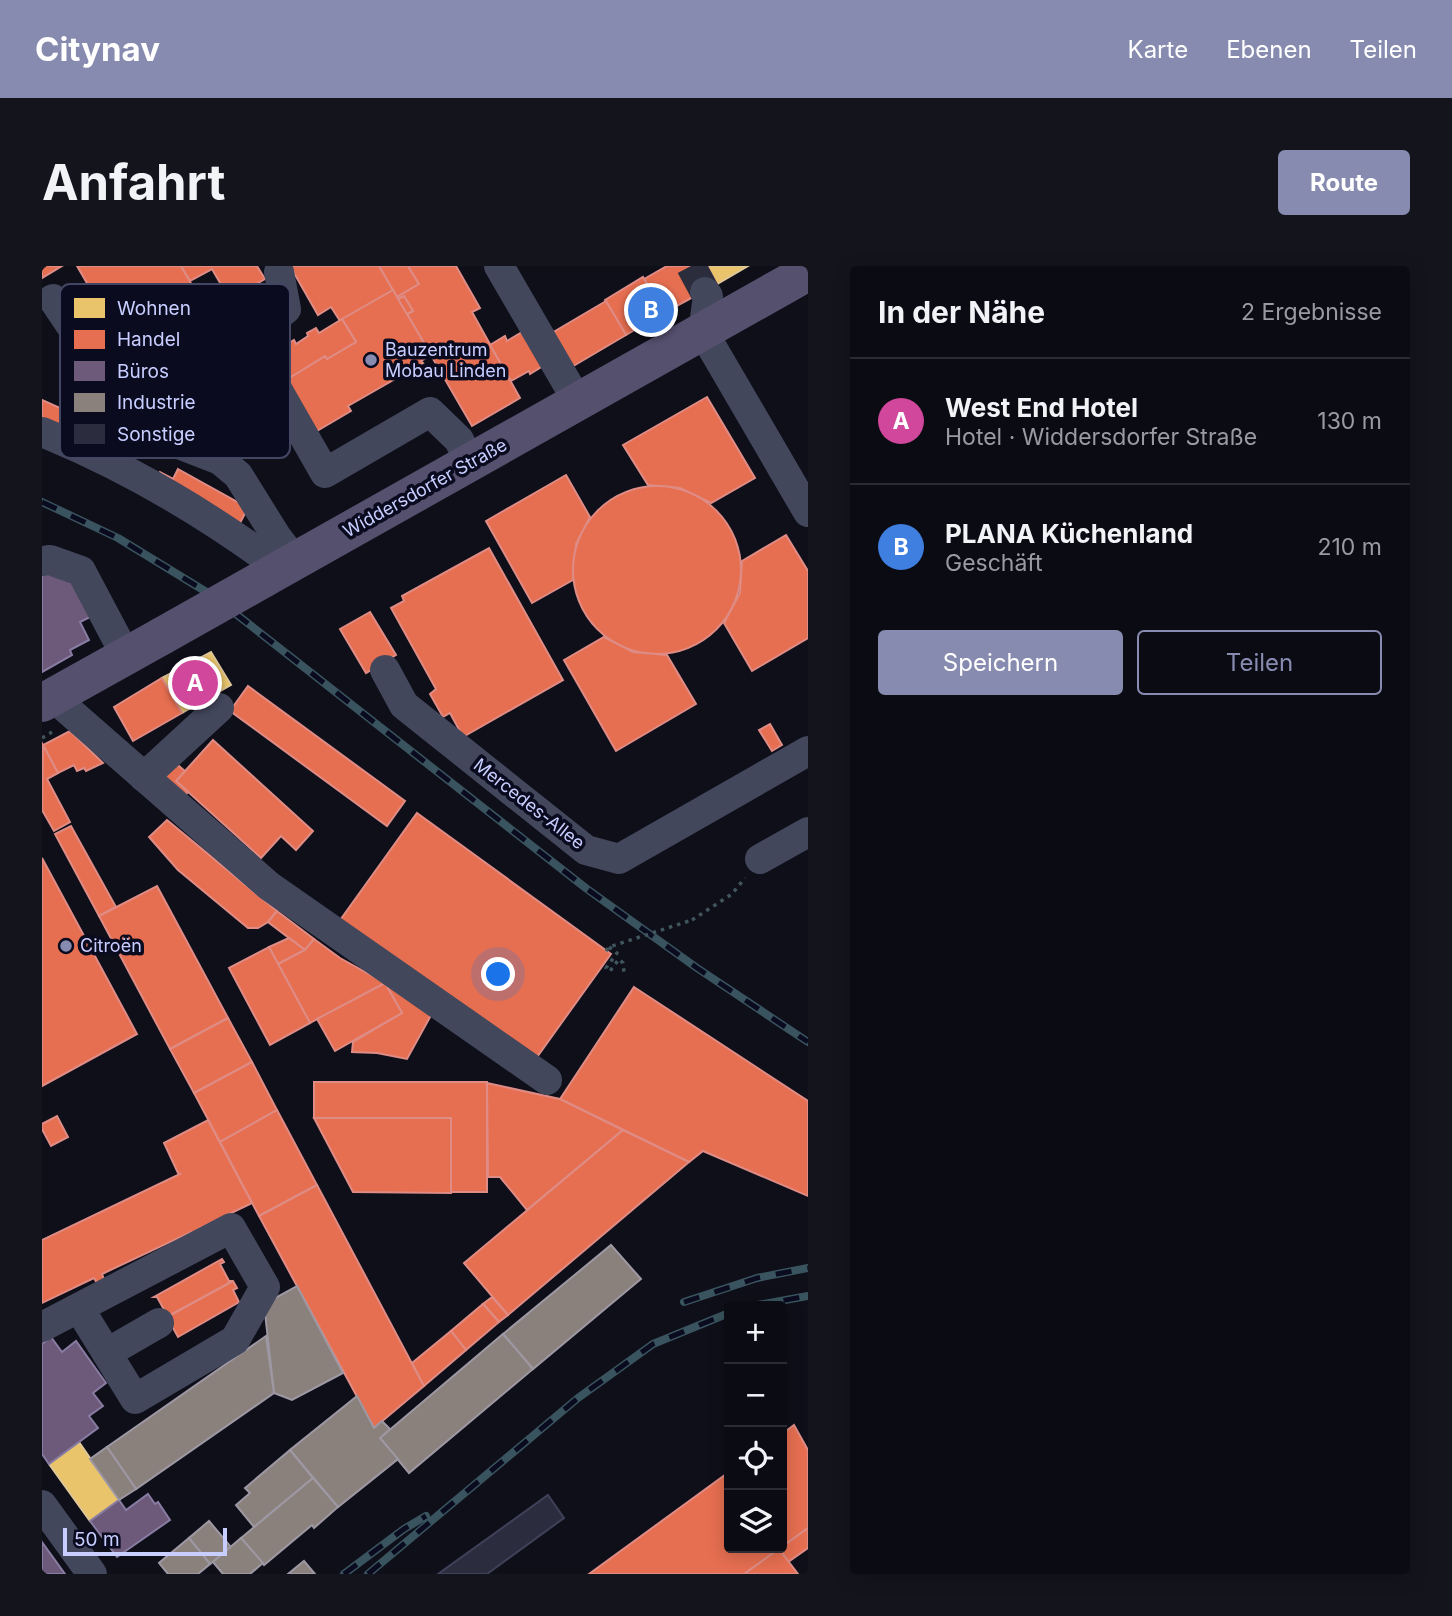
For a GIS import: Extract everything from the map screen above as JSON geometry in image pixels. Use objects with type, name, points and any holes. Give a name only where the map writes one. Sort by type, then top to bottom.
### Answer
[{"type":"main road","name":"Widdersdorfer Straße","points":[[47,700],[808,272]]},
{"type":"street","points":[[499,266],[578,402]]},
{"type":"street","points":[[279,272],[281,284]]},
{"type":"street","points":[[705,292],[708,296],[703,332],[808,512]]},
{"type":"street","points":[[53,299],[60,309]]},
{"type":"street","points":[[290,412],[325,473],[430,412],[459,440],[470,463]]},
{"type":"street","points":[[42,432],[60,441]]},
{"type":"street","points":[[96,458],[157,487],[239,537],[280,570]]},
{"type":"street","points":[[215,458],[238,475],[275,537],[280,570]]},
{"type":"street","points":[[42,561],[50,560],[81,571],[125,656]]},
{"type":"street","name":"Mercedes-Allee","points":[[385,670],[404,705],[586,850],[619,859],[808,751]]},
{"type":"street","points":[[47,700],[144,778],[269,886],[547,1080]]},
{"type":"street","points":[[144,778],[219,708]]},
{"type":"street","points":[[760,859],[808,832]]},
{"type":"street","points":[[42,1327],[231,1228],[265,1287],[234,1340],[135,1399],[79,1308]]},
{"type":"street","points":[[107,1353],[159,1323]]},
{"type":"street","points":[[42,1505],[90,1573]]},
{"type":"path","points":[[624,973],[624,963],[619,959],[610,971],[606,968],[617,953],[608,949],[692,920],[732,894],[760,859]]},
{"type":"building: Wohnen","points":[[707,266],[748,266],[717,284]]},
{"type":"building: Wohnen","points":[[211,652],[231,685],[182,713],[162,678]]},
{"type":"building: Wohnen","points":[[79,1442],[119,1500],[90,1521],[49,1464]]},
{"type":"building: Handel","points":[[42,266],[62,266],[42,278]]},
{"type":"building: Handel","points":[[77,266],[181,266],[191,284],[87,284]]},
{"type":"building: Handel","points":[[181,266],[257,266],[265,279],[257,284],[221,284],[212,269],[190,281]]},
{"type":"building: Handel","points":[[290,266],[379,266],[393,290],[340,321],[331,307],[318,315]]},
{"type":"building: Handel","points":[[379,266],[408,266],[419,284],[397,297]]},
{"type":"building: Handel","points":[[408,266],[456,266],[480,308],[472,312],[520,398],[472,426],[407,314],[413,311],[404,296],[398,299],[397,297],[419,284]]},
{"type":"building: Handel","points":[[667,266],[707,266],[717,284],[664,313],[644,279]]},
{"type":"building: Handel","points":[[643,277],[664,313],[626,335],[605,300]]},
{"type":"building: Handel","name":"Bauzentrum Mobau Linden","points":[[393,290],[431,355],[421,361],[423,363],[348,406],[351,411],[317,431],[290,387],[290,378],[325,356],[327,359],[356,342],[342,319]]},
{"type":"building: Handel","points":[[404,296],[413,311],[407,314],[398,299]]},
{"type":"building: Handel","points":[[606,301],[626,335],[570,368],[550,334]]},
{"type":"building: Handel","points":[[342,319],[356,342],[327,359],[325,356],[290,378],[290,342],[294,340],[296,344],[316,328],[319,333]]},
{"type":"building: Handel","points":[[522,332],[543,366],[511,381],[490,345],[505,336],[507,341]]},
{"type":"building: Handel","points":[[707,397],[755,478],[711,503],[680,488],[648,485],[623,445]]},
{"type":"building: Handel","points":[[42,400],[60,408],[60,434],[42,426]]},
{"type":"building: Handel","points":[[178,469],[248,508],[240,523],[157,477],[160,472],[173,479]]},
{"type":"building: Handel","points":[[566,475],[590,517],[576,544],[573,580],[532,603],[486,521]]},
{"type":"building: Handel","points":[[657,486],[689,492],[717,510],[735,538],[741,570],[735,602],[717,630],[689,648],[657,654],[625,648],[597,630],[579,602],[573,570],[579,538],[597,510],[625,492]]},
{"type":"building: Handel","points":[[786,535],[808,571],[808,638],[752,671],[724,623],[740,593],[742,561]]},
{"type":"building: Handel","points":[[489,548],[563,680],[463,737],[450,713],[443,717],[430,694],[436,689],[391,608],[404,601],[402,596]]},
{"type":"building: Handel","points":[[370,612],[396,655],[366,673],[340,629]]},
{"type":"building: Handel","points":[[604,637],[633,652],[667,655],[696,704],[616,751],[564,660]]},
{"type":"building: Handel","points":[[162,678],[182,713],[133,741],[114,707]]},
{"type":"building: Handel","points":[[248,686],[405,801],[387,826],[230,711]]},
{"type":"building: Handel","points":[[770,724],[782,745],[772,751],[759,730]]},
{"type":"building: Handel","points":[[70,731],[103,763],[86,771],[84,768],[77,771],[74,765],[58,773],[43,745]]},
{"type":"building: Handel","points":[[213,740],[313,831],[296,850],[281,836],[261,858],[176,781]]},
{"type":"building: Handel","points":[[43,745],[58,773],[47,779],[70,822],[54,831],[42,810]]},
{"type":"building: Handel","points":[[173,761],[185,771],[176,781],[188,792],[185,795],[162,774]]},
{"type":"building: Handel","points":[[417,813],[611,954],[532,1064],[338,923]]},
{"type":"building: Handel","points":[[167,820],[277,911],[268,922],[258,928],[248,928],[178,870],[149,837]]},
{"type":"building: Handel","points":[[71,826],[116,907],[99,916],[55,834]]},
{"type":"building: Handel","name":"Citroën","points":[[42,858],[137,1034],[42,1086]]},
{"type":"building: Handel","points":[[157,886],[228,1018],[170,1049],[99,916]]},
{"type":"building: Handel","points":[[277,911],[314,939],[305,950],[268,922]]},
{"type":"building: Handel","points":[[289,938],[305,950],[278,964],[269,947]]},
{"type":"building: Handel","points":[[314,939],[340,958],[385,983],[310,1023],[278,964],[305,950]]},
{"type":"building: Handel","points":[[269,947],[310,1023],[270,1045],[229,968]]},
{"type":"building: Handel","points":[[385,983],[435,1008],[407,1059],[377,1053],[352,1052],[353,1042],[402,1013]]},
{"type":"building: Handel","points":[[385,983],[402,1013],[335,1051],[317,1019]]},
{"type":"building: Handel","points":[[634,987],[808,1101],[808,1196],[703,1151],[689,1162],[560,1099]]},
{"type":"building: Handel","points":[[228,1018],[252,1062],[194,1093],[170,1049]]},
{"type":"building: Handel","points":[[252,1062],[277,1110],[220,1142],[194,1093]]},
{"type":"building: Handel","points":[[314,1082],[487,1082],[487,1192],[451,1192],[451,1118],[314,1118]]},
{"type":"building: Handel","points":[[487,1083],[560,1099],[623,1130],[527,1210],[500,1177],[488,1177]]},
{"type":"building: Handel","points":[[277,1110],[317,1185],[259,1216],[220,1142]]},
{"type":"building: Handel","points":[[57,1116],[68,1137],[51,1146],[42,1124]]},
{"type":"building: Handel","points":[[314,1118],[451,1118],[451,1193],[353,1192]]},
{"type":"building: Handel","points":[[208,1120],[252,1203],[198,1229],[194,1240],[191,1232],[102,1274],[105,1282],[98,1285],[94,1278],[42,1303],[42,1240],[180,1174],[164,1143]]},
{"type":"building: Handel","points":[[623,1130],[689,1162],[508,1315],[464,1263]]},
{"type":"building: Handel","points":[[317,1185],[424,1386],[374,1428],[259,1216]]},
{"type":"building: Handel","points":[[222,1259],[224,1262],[220,1264],[229,1281],[233,1281],[165,1318],[167,1315],[157,1297],[154,1297]]},
{"type":"building: Handel","points":[[233,1281],[237,1288],[233,1290],[239,1302],[178,1337],[167,1317]]},
{"type":"building: Handel","points":[[492,1297],[508,1315],[499,1322],[483,1304]]},
{"type":"building: Handel","points":[[483,1304],[499,1322],[466,1350],[451,1331]]},
{"type":"building: Handel","points":[[451,1331],[466,1350],[424,1386],[412,1363]]},
{"type":"building: Handel","points":[[794,1425],[808,1450],[808,1528],[787,1543],[787,1490],[787,1430]]},
{"type":"building: Handel","points":[[724,1476],[724,1553],[774,1553],[744,1574],[589,1574]]},
{"type":"building: Handel","points":[[808,1528],[808,1548],[788,1562],[782,1553],[787,1553],[787,1543]]},
{"type":"building: Handel","points":[[773,1553],[782,1553],[798,1574],[744,1574]]},
{"type":"building: Büros","points":[[42,574],[68,576],[90,617],[80,622],[89,640],[70,650],[72,655],[42,672]]},
{"type":"building: Büros","points":[[51,1337],[62,1352],[76,1341],[106,1383],[93,1393],[103,1406],[89,1416],[98,1428],[49,1464],[42,1454],[42,1344]]},
{"type":"building: Büros","points":[[148,1494],[155,1504],[158,1502],[170,1520],[117,1557],[90,1521],[119,1500],[126,1510]]},
{"type":"building: Büros","points":[[42,1542],[65,1574],[42,1574]]},
{"type":"building: Industrie","points":[[611,1245],[641,1279],[533,1369],[503,1334]]},
{"type":"building: Industrie","points":[[297,1286],[343,1373],[292,1400],[274,1393],[264,1304]]},
{"type":"building: Industrie","points":[[503,1334],[533,1369],[409,1473],[380,1438]]},
{"type":"building: Industrie","points":[[266,1336],[274,1393],[136,1489],[107,1447]]},
{"type":"building: Industrie","points":[[357,1396],[374,1428],[382,1421],[390,1429],[380,1438],[398,1459],[338,1507],[290,1450]]},
{"type":"building: Industrie","points":[[107,1447],[136,1489],[119,1500],[90,1459]]},
{"type":"building: Industrie","points":[[290,1450],[313,1478],[254,1527],[236,1505],[250,1493],[245,1488]]},
{"type":"building: Industrie","points":[[313,1478],[338,1507],[264,1565],[241,1538]]},
{"type":"building: Industrie","points":[[209,1521],[231,1547],[210,1564],[189,1538]]},
{"type":"building: Industrie","points":[[189,1538],[210,1564],[198,1574],[168,1574],[159,1563]]},
{"type":"building: Industrie","points":[[241,1538],[263,1563],[250,1574],[223,1574],[213,1562]]},
{"type":"building: Industrie","points":[[304,1561],[315,1574],[288,1574]]},
{"type":"building: Sonstige","points":[[548,1495],[564,1518],[487,1574],[438,1574]]},
{"type":"tunnel","points":[[691,266],[705,292]]},
{"type":"railway","points":[[42,502],[118,538],[213,596],[587,889],[697,968],[808,1042]]},
{"type":"railway","points":[[684,1302],[757,1278],[808,1268]]},
{"type":"railway","points":[[780,1301],[808,1296]]},
{"type":"railway","points":[[368,1574],[578,1398],[653,1344],[724,1315]]},
{"type":"railway","points":[[344,1574],[426,1516]]},
{"type":"place","name":"PLANA Küchenland","points":[[651,310]]},
{"type":"place","name":"Bauzentrum Mobau Linden","points":[[371,360]]},
{"type":"place","name":"West End Hotel","points":[[195,683]]},
{"type":"place","name":"Citroën","points":[[66,946]]}]
